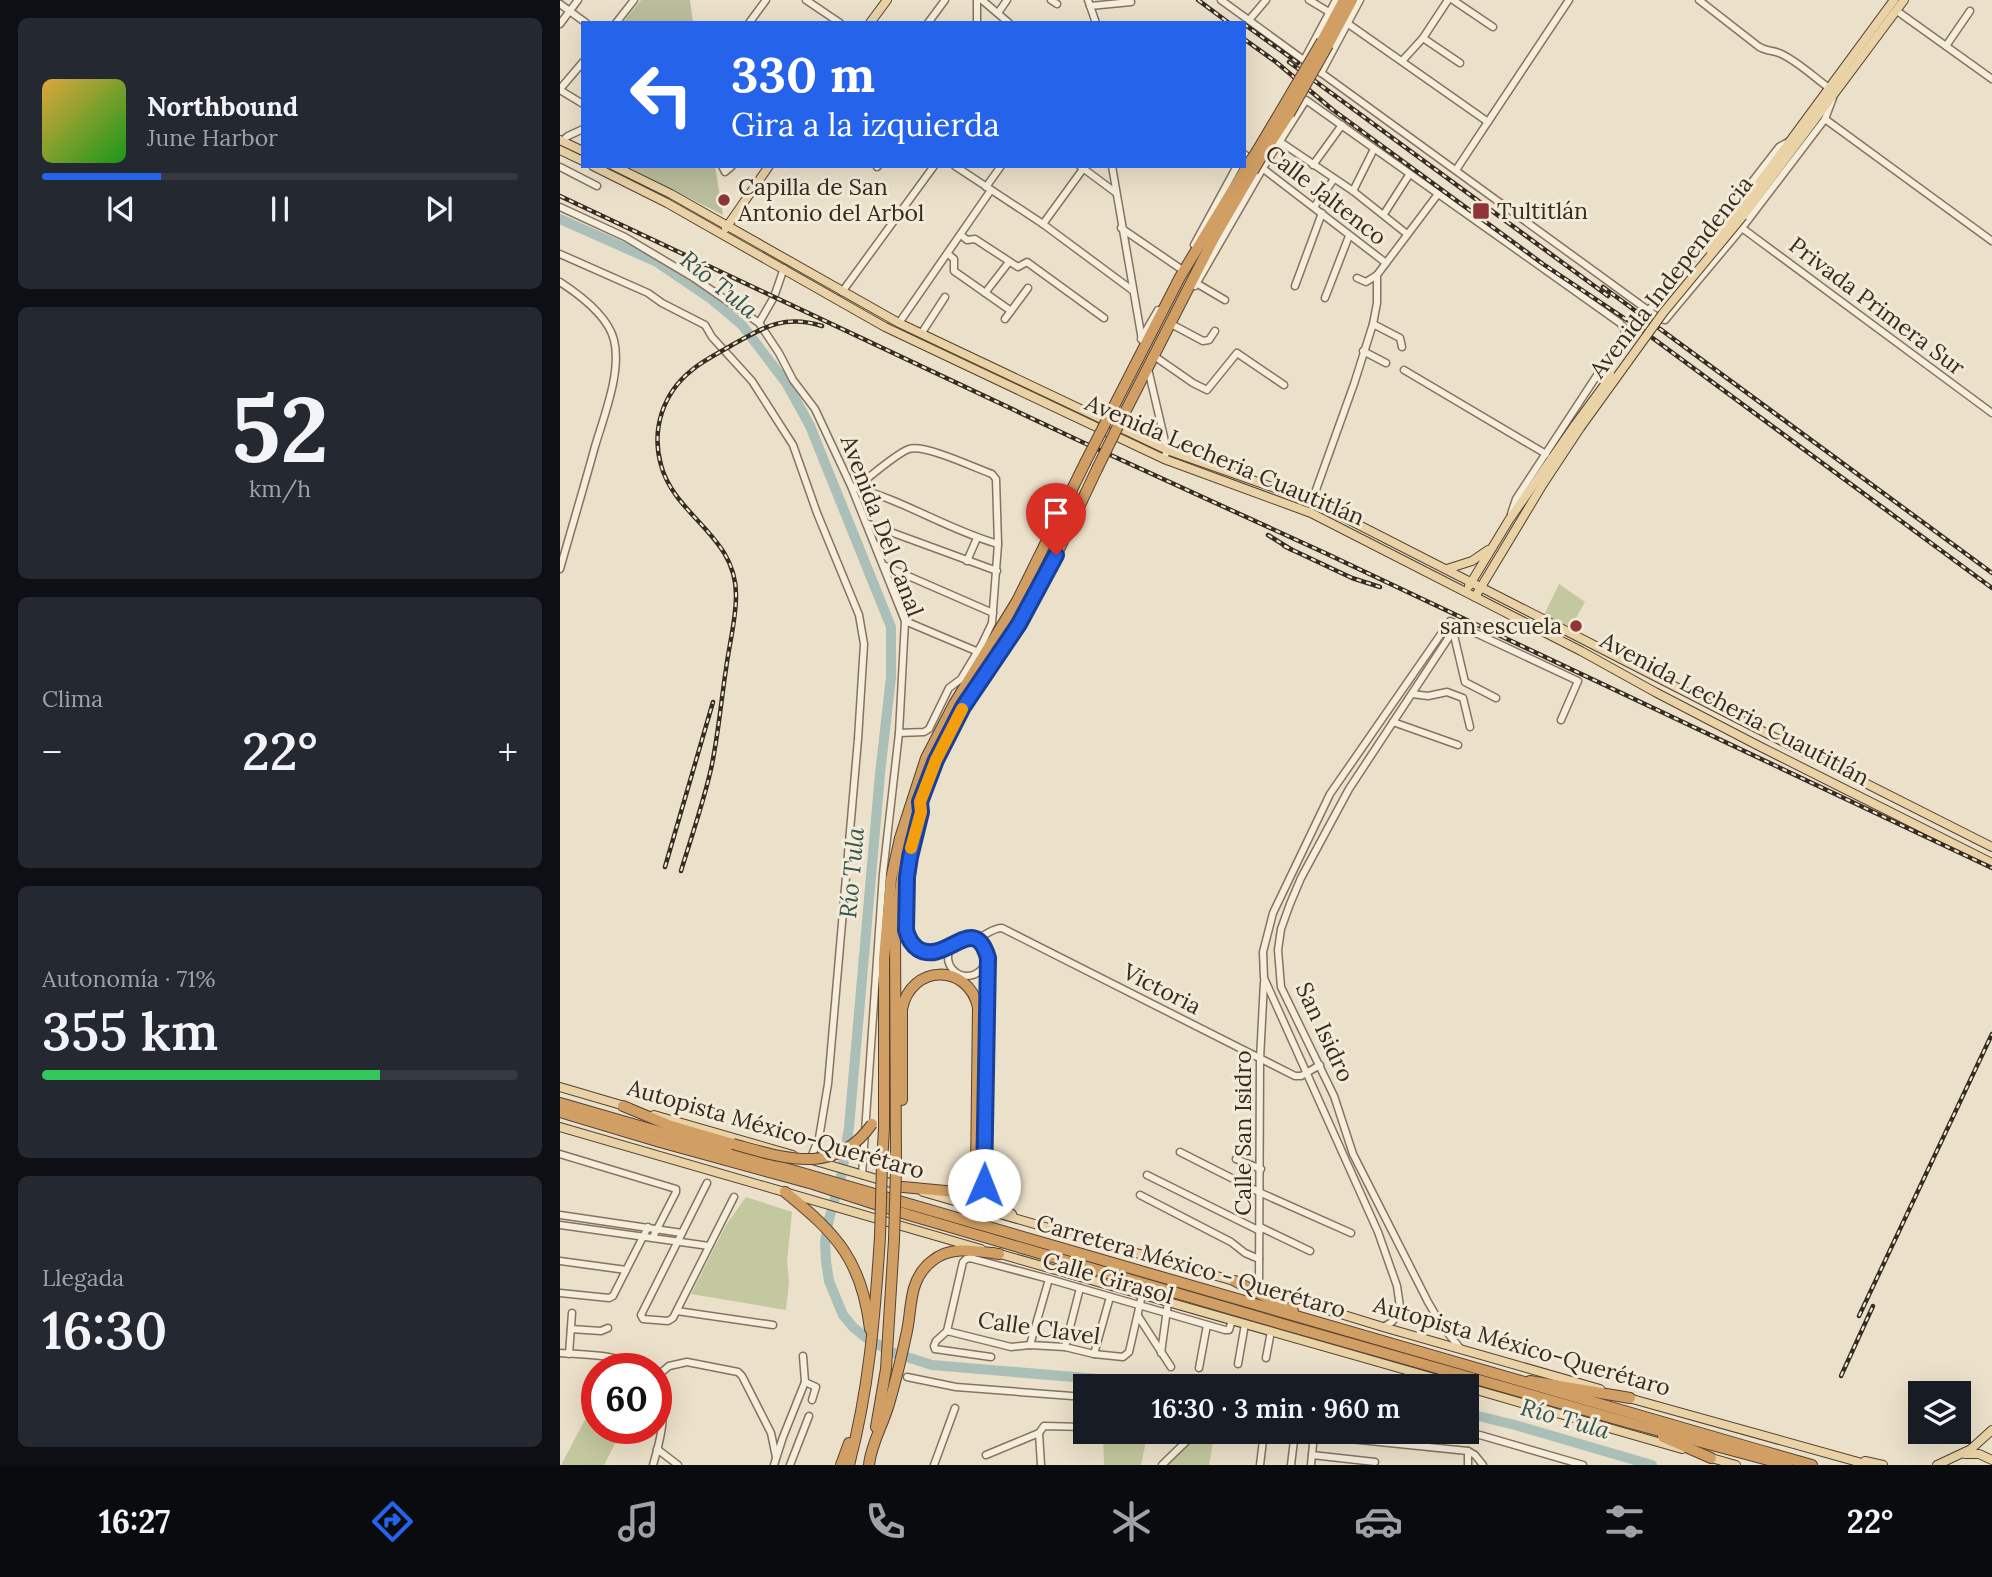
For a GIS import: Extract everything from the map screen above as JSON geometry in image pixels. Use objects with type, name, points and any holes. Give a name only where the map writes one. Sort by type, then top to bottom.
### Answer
[{"type":"highway","points":[[1325,43],[1343,0]]},
{"type":"highway","points":[[849,1465],[863,1407],[875,1317],[882,1164],[884,959],[891,879],[900,838],[926,758],[948,715],[1017,601],[1180,277],[1260,153],[1352,0]]},
{"type":"highway","points":[[868,1465],[886,1369],[890,1321],[896,1170],[895,928],[904,862],[920,802],[936,760],[963,707],[1029,608],[1046,577],[1122,418],[1250,168]]},
{"type":"highway","points":[[920,802],[921,812],[907,877],[907,933],[914,946],[926,952],[940,951],[954,943]]},
{"type":"highway","points":[[896,1142],[902,1112],[903,1004],[917,982],[929,976],[944,974],[960,977],[975,997],[979,1012],[976,1173],[970,1185],[956,1192],[903,1186]]},
{"type":"highway","points":[[623,1106],[671,1126],[733,1144],[792,1159],[814,1160],[846,1149],[863,1136],[877,1113],[884,1078]]},
{"type":"highway","name":"Carretera México - Querétaro","points":[[560,1103],[851,1191],[1812,1465]]},
{"type":"highway","name":"Carretera México - Querétaro","points":[[560,1112],[660,1142],[814,1180]]},
{"type":"highway","name":"Carretera México - Querétaro","points":[[851,1191],[909,1214],[1289,1326],[1787,1465]]},
{"type":"highway","points":[[785,1192],[806,1202],[849,1258],[865,1297],[871,1346]]},
{"type":"highway","points":[[870,1451],[902,1375],[915,1284],[923,1270],[944,1254],[963,1250],[999,1254]]},
{"type":"highway","points":[[1235,1281],[1329,1327]]},
{"type":"highway","points":[[1508,1379],[1630,1398]]},
{"type":"highway","points":[[841,1465],[863,1407]]},
{"type":"highway","points":[[1630,1423],[1711,1458]]},
{"type":"main road","points":[[871,21],[887,0]]},
{"type":"main road","name":"Avenida Independencia","points":[[1472,582],[1509,520],[1832,91],[1894,0]]},
{"type":"main road","name":"Avenida Independencia","points":[[1740,215],[1792,139],[1904,0]]},
{"type":"main road","points":[[560,142],[581,150]]},
{"type":"main road","points":[[560,142],[581,159]]},
{"type":"main road","name":"Avenida Lecheria Cuautitlán","points":[[597,168],[667,203],[885,327],[1166,455],[1311,513],[1581,651],[1757,746],[1992,863]]},
{"type":"main road","name":"Avenida Lecheria Cuautitlán","points":[[618,168],[671,194],[921,334],[1166,455],[1312,501],[1992,847]]},
{"type":"main road","points":[[722,234],[768,168]]},
{"type":"main road","name":"Avenida Independencia","points":[[1481,586],[1578,427]]},
{"type":"main road","points":[[1447,569],[1472,561],[1493,546]]},
{"type":"main road","points":[[1466,593],[1472,582]]},
{"type":"main road","points":[[1475,597],[1481,586]]},
{"type":"main road","points":[[986,952],[989,968],[985,1189],[989,1198],[1000,1208],[1031,1223]]},
{"type":"main road","name":"Autopista México-Querétaro","points":[[560,1087],[1868,1465]]},
{"type":"main road","points":[[560,1127],[785,1192]]},
{"type":"main road","points":[[806,1202],[846,1210],[1419,1374]]},
{"type":"main road","points":[[1479,1391],[1736,1465]]},
{"type":"main road","points":[[1937,1465],[1977,1445],[1992,1430]]},
{"type":"main road","points":[[1959,1455],[1979,1454],[1992,1460]]},
{"type":"main road","points":[[1849,1459],[1883,1465]]},
{"type":"street","points":[[560,24],[578,0]]},
{"type":"street","points":[[618,21],[634,0]]},
{"type":"street","points":[[752,20],[766,0]]},
{"type":"street","points":[[806,0],[837,21]]},
{"type":"street","points":[[929,21],[945,0]]},
{"type":"street","points":[[976,21],[980,0],[1007,21]]},
{"type":"street","points":[[998,13],[1007,0]]},
{"type":"street","points":[[1220,0],[1660,319],[1665,320],[1742,228],[1825,119],[1832,91],[1788,58],[1758,46],[1699,0]]},
{"type":"street","points":[[1248,20],[1266,0]]},
{"type":"street","points":[[1309,0],[1329,12]]},
{"type":"street","points":[[1304,60],[1336,0]]},
{"type":"street","points":[[1321,73],[1360,0]]},
{"type":"street","points":[[1402,61],[1423,38],[1450,0],[1493,27]]},
{"type":"street","points":[[1455,170],[1569,0]]},
{"type":"street","points":[[1095,21],[1089,3],[1131,2]]},
{"type":"street","points":[[560,4],[583,21]]},
{"type":"street","points":[[1897,10],[1992,79]]},
{"type":"street","points":[[1946,46],[1970,11]]},
{"type":"street","points":[[1347,23],[1488,122]]},
{"type":"street","points":[[1423,38],[1460,63]]},
{"type":"street","points":[[581,64],[560,90],[581,103]]},
{"type":"street","points":[[1112,168],[1142,341],[1181,269],[1250,168],[1279,141],[1306,100],[1620,323],[1626,331],[1516,499],[1509,520]]},
{"type":"street","points":[[1825,119],[1992,241]]},
{"type":"street","points":[[1313,165],[1342,125]]},
{"type":"street","points":[[560,142],[581,129]]},
{"type":"street","points":[[1649,310],[1779,147],[1792,139]]},
{"type":"street","points":[[1279,141],[1353,191],[1407,234]]},
{"type":"street","points":[[1353,191],[1374,149]]},
{"type":"street","points":[[560,167],[597,186]]},
{"type":"street","points":[[842,292],[933,168]]},
{"type":"street","points":[[958,168],[1043,224],[1132,290]]},
{"type":"street","points":[[899,323],[961,235],[1000,168]]},
{"type":"street","points":[[1043,224],[1080,168]]},
{"type":"street","points":[[1082,168],[1115,192]]},
{"type":"street","points":[[1166,455],[1149,373],[1196,283],[1250,168]]},
{"type":"street","name":"Calle Jaltenco","points":[[1250,168],[1314,207],[1386,263]]},
{"type":"street","points":[[1384,214],[1409,175]]},
{"type":"street","points":[[1314,207],[1334,179]]},
{"type":"street","points":[[1357,278],[1366,282],[1377,275],[1438,194]]},
{"type":"street","name":"Avenida Del Canal","points":[[560,208],[625,237],[694,278],[759,323],[793,380],[816,410],[853,487],[905,621],[899,733],[883,874],[859,1175]]},
{"type":"street","points":[[1295,286],[1322,213]]},
{"type":"street","points":[[1121,228],[1181,269]]},
{"type":"street","name":"Privada Primera Sur","points":[[1742,228],[1992,413]]},
{"type":"street","points":[[961,235],[967,240],[975,239],[1020,267],[1027,262],[1104,318]]},
{"type":"street","points":[[1325,298],[1349,236]]},
{"type":"street","points":[[560,254],[648,293],[705,325],[712,337],[752,381],[793,445],[817,513],[859,615],[864,644],[858,739],[828,1084],[815,1161]]},
{"type":"street","points":[[948,254],[954,260],[954,271],[1011,311]]},
{"type":"street","points":[[985,293],[1009,262]]},
{"type":"street","points":[[694,278],[700,268]]},
{"type":"street","points":[[759,323],[774,296],[784,268]]},
{"type":"street","points":[[1312,501],[1373,324],[1377,303],[1377,275]]},
{"type":"street","points":[[560,282],[589,303],[610,328],[616,353],[610,394],[560,569]]},
{"type":"street","points":[[1196,283],[1225,300]]},
{"type":"street","points":[[1005,319],[1028,288]]},
{"type":"street","points":[[921,334],[945,297]]},
{"type":"street","points":[[1373,324],[1400,338],[1402,347]]},
{"type":"street","points":[[1173,325],[1203,341],[1209,340],[1215,331]]},
{"type":"street","points":[[1363,351],[1386,363]]},
{"type":"street","points":[[1157,358],[1207,390],[1237,353],[1284,385]]},
{"type":"street","points":[[1404,370],[1546,454]]},
{"type":"street","points":[[853,487],[903,452],[915,448],[992,474],[996,479],[998,544],[992,623],[961,679],[949,688],[929,729],[924,732],[899,733]]},
{"type":"street","points":[[853,487],[872,492],[940,523],[998,544]]},
{"type":"street","points":[[866,523],[997,571]]},
{"type":"street","points":[[967,561],[977,538]]},
{"type":"street","points":[[882,565],[993,614]]},
{"type":"street","points":[[905,621],[976,651]]},
{"type":"street","points":[[1454,626],[1465,682],[1496,698]]},
{"type":"street","points":[[1454,626],[1577,681],[1561,720]]},
{"type":"street","name":"San Isidro","points":[[1454,626],[1349,789],[1301,878],[1281,929],[1278,950],[1281,987],[1334,1096],[1353,1154],[1428,1302],[1442,1326],[1460,1348]]},
{"type":"street","name":"San Isidro","points":[[1383,1327],[1392,1322],[1399,1313],[1397,1286],[1378,1232],[1264,978],[1263,952],[1273,914],[1330,794],[1454,626]]},
{"type":"street","points":[[1412,694],[1428,696],[1447,692],[1463,698],[1470,727]]},
{"type":"street","points":[[1393,722],[1458,745]]},
{"type":"street","name":"Victoria","points":[[972,938],[982,937],[995,928],[1002,928],[1295,1076],[1306,1073]]},
{"type":"street","points":[[986,952],[982,944],[972,938],[960,939],[950,949],[948,961],[960,977],[970,977],[980,972],[986,962],[986,952],[986,941],[989,933]]},
{"type":"street","name":"Calle San Isidro","points":[[1259,1288],[1264,978]]},
{"type":"street","points":[[1306,1073],[1320,1065]]},
{"type":"street","points":[[1180,1152],[1261,1193],[1351,1233]]},
{"type":"street","points":[[561,1155],[676,1189],[677,1192],[653,1237]]},
{"type":"street","points":[[1236,1159],[1261,1169]]},
{"type":"street","points":[[1147,1175],[1310,1251]]},
{"type":"street","points":[[707,1183],[641,1317],[643,1319],[671,1320],[734,1197]]},
{"type":"street","points":[[1140,1195],[1259,1259]]},
{"type":"street","points":[[560,1215],[682,1233]]},
{"type":"street","points":[[560,1225],[709,1246]]},
{"type":"street","points":[[560,1293],[611,1298],[648,1227]]},
{"type":"street","name":"Calle Girasol","points":[[947,1331],[963,1262],[970,1258],[1207,1325],[1229,1330],[1232,1320]]},
{"type":"street","points":[[560,1261],[626,1270]]},
{"type":"street","points":[[1030,1345],[1049,1279]]},
{"type":"street","points":[[1094,1354],[1107,1296],[1107,1284]]},
{"type":"street","points":[[1065,1347],[1080,1288]]},
{"type":"street","points":[[1142,1295],[1138,1316],[1171,1367]]},
{"type":"street","points":[[1161,1353],[1168,1302]]},
{"type":"street","points":[[677,1311],[773,1325]]},
{"type":"street","points":[[569,1354],[572,1313]]},
{"type":"street","name":"Calle Clavel","points":[[947,1331],[1011,1347],[1065,1347],[1094,1354],[1126,1356],[1138,1316]]},
{"type":"street","points":[[1238,1364],[1245,1324]]},
{"type":"street","points":[[1199,1368],[1207,1325]]},
{"type":"street","points":[[571,1329],[601,1331],[608,1328]]},
{"type":"street","points":[[947,1331],[936,1341],[935,1349],[991,1357]]},
{"type":"street","points":[[1266,1358],[1271,1331]]},
{"type":"street","points":[[560,1353],[581,1355]]},
{"type":"street","points":[[774,1465],[805,1382],[803,1356]]},
{"type":"street","points":[[672,1365],[687,1362],[738,1371],[771,1433],[776,1457]]},
{"type":"street","points":[[902,1375],[956,1387],[1073,1396]]},
{"type":"street","points":[[805,1382],[816,1387],[813,1400]]},
{"type":"street","points":[[934,1465],[955,1408]]},
{"type":"street","points":[[790,1465],[809,1416]]},
{"type":"street","points":[[986,1455],[1039,1433],[1044,1426],[1073,1427]]},
{"type":"street","points":[[771,1433],[783,1437]]},
{"type":"street","points":[[1039,1433],[1041,1465]]},
{"type":"street","points":[[1479,1435],[1583,1465]]},
{"type":"street","points":[[653,1465],[658,1444]]},
{"type":"street","points":[[1162,1465],[1184,1444]]},
{"type":"street","points":[[1260,1465],[1263,1444]]},
{"type":"street","points":[[1291,1465],[1294,1444]]},
{"type":"street","points":[[1311,1465],[1313,1444]]},
{"type":"street","points":[[1405,1444],[1468,1451],[1483,1465]]},
{"type":"street","points":[[657,1450],[678,1465]]},
{"type":"street","points":[[1468,1451],[1468,1465]]},
{"type":"street","points":[[1312,1455],[1375,1462]]},
{"type":"green space","points":[[641,0],[690,0],[693,21],[624,21]]},
{"type":"green space","points":[[630,168],[715,168],[723,215]]},
{"type":"green space","points":[[1559,584],[1585,602],[1571,627],[1544,615]]},
{"type":"green space","points":[[746,1197],[792,1212],[786,1310],[691,1294],[726,1225]]},
{"type":"green space","points":[[581,1427],[581,1444],[615,1444],[604,1465],[561,1465]]},
{"type":"green space","points":[[1103,1444],[1145,1444],[1141,1465],[1104,1465]]},
{"type":"green space","points":[[1184,1444],[1213,1444],[1209,1465],[1162,1465]]},
{"type":"waterway","name":"Río Tula","points":[[560,219],[657,262],[710,298],[742,325],[787,384],[810,426],[891,627],[891,677],[849,1127],[842,1173],[825,1242],[829,1281],[843,1315],[865,1337],[891,1352],[932,1365],[1073,1377]]},
{"type":"waterway","name":"Río Tula","points":[[1479,1416],[1652,1465]]},
{"type":"railway","points":[[1198,0],[1226,21]]},
{"type":"railway","points":[[1246,25],[1298,63]]},
{"type":"railway","points":[[1246,40],[1333,110],[1543,264],[1639,328],[1992,588]]},
{"type":"railway","points":[[1289,62],[1608,296]]},
{"type":"railway","points":[[560,196],[1992,868]]},
{"type":"railway","points":[[1603,287],[1992,573]]},
{"type":"railway","points":[[681,871],[713,757],[736,596],[734,575],[727,558],[668,483],[658,452],[662,413],[682,379],[707,360],[744,339],[765,328],[786,322],[797,321],[822,326]]},
{"type":"railway","points":[[1268,535],[1292,550]]},
{"type":"railway","points":[[1284,546],[1352,578],[1380,587]]},
{"type":"railway","points":[[665,867],[713,702]]},
{"type":"railway","points":[[1859,1316],[1992,1034]]},
{"type":"railway","points":[[1841,1376],[1873,1306]]},
{"type":"slow traffic","points":[[911,848],[921,812],[920,802],[936,760],[962,709]]},
{"type":"place","name":"Capilla de San Antonio del Arbol","points":[[724,200]]},
{"type":"place","name":"Tultitlán","points":[[1481,211]]},
{"type":"place","name":"san escuela","points":[[1576,626]]},
{"type":"route","points":[[984,1185],[988,958],[982,944],[972,938],[960,939],[933,953],[914,946],[906,930],[908,867],[921,812],[920,802],[936,760],[963,707],[1019,624],[1056,555]]}]
